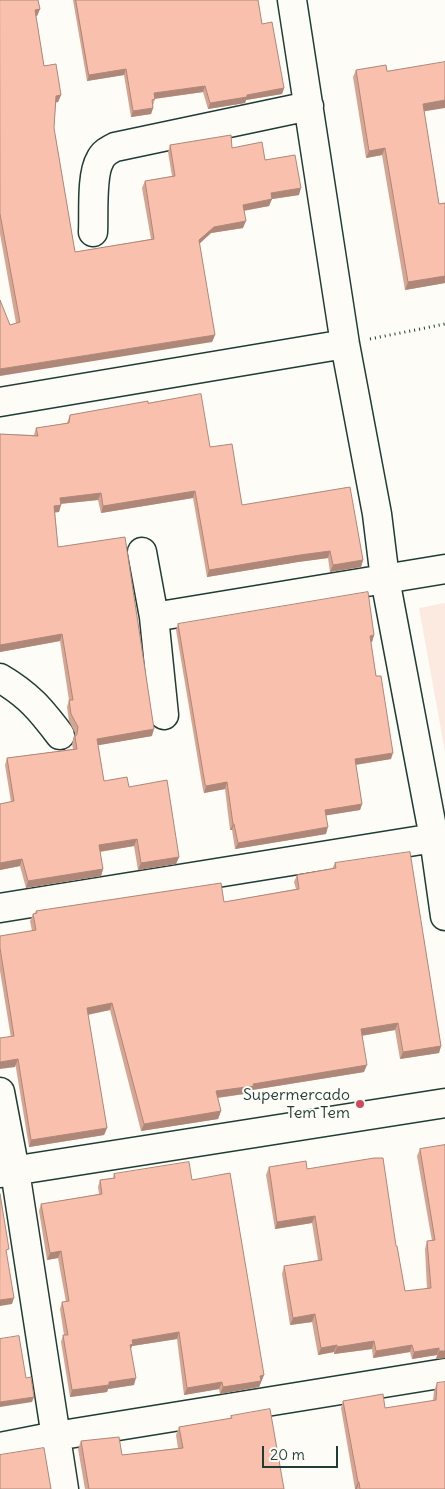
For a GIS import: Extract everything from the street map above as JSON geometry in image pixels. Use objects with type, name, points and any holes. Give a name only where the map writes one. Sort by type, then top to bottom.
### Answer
[{"type":"street","points":[[292,0],[345,344],[377,514],[385,579],[434,838],[445,916]]},
{"type":"street","points":[[93,232],[95,174],[99,161],[105,152],[115,147],[309,106]]},
{"type":"street","points":[[0,402],[345,344]]},
{"type":"street","points":[[142,552],[154,616],[164,715]]},
{"type":"street","points":[[154,616],[445,569]]},
{"type":"street","points":[[0,678],[16,687],[38,706],[60,735]]},
{"type":"street","points":[[0,908],[434,838]]},
{"type":"street","points":[[0,1092],[7,1172],[56,1436],[64,1489]]},
{"type":"street","points":[[7,1172],[445,1103]]},
{"type":"street","points":[[0,1447],[56,1436],[445,1373]]},
{"type":"path","points":[[345,344],[445,324]]},
{"type":"shaded area","points":[[445,603],[445,752],[419,608]]},
{"type":"building","points":[[0,0],[38,0],[40,9],[35,10],[44,66],[56,64],[61,95],[56,96],[54,128],[75,252],[154,239],[145,181],[175,176],[170,145],[231,135],[232,148],[262,142],[265,160],[295,155],[301,188],[271,193],[272,199],[243,205],[246,221],[214,227],[199,240],[215,335],[0,369],[0,300],[10,325],[20,322],[0,214]]},
{"type":"building","points":[[76,0],[258,0],[262,24],[272,22],[284,88],[210,103],[205,86],[154,93],[155,99],[152,100],[153,108],[133,111],[126,69],[89,75]]},
{"type":"building","points":[[445,62],[445,100],[423,104],[439,204],[445,203],[445,276],[408,282],[385,148],[369,151],[356,70],[386,65],[387,71]]},
{"type":"building","points":[[201,394],[210,447],[232,444],[242,505],[350,487],[363,560],[333,565],[330,551],[209,570],[195,491],[103,506],[101,493],[60,498],[61,505],[54,506],[58,547],[125,537],[154,729],[97,739],[104,781],[127,777],[129,787],[167,780],[179,857],[141,863],[137,839],[99,845],[103,869],[28,881],[22,859],[0,863],[0,804],[14,801],[7,758],[77,749],[75,737],[78,727],[71,714],[69,700],[73,700],[62,634],[0,645],[0,434],[38,436],[36,428],[69,423],[70,415]]},
{"type":"building","points":[[368,592],[374,635],[370,636],[376,676],[381,676],[393,753],[355,759],[362,804],[325,810],[328,827],[238,843],[233,824],[227,782],[206,786],[205,784],[178,624]]},
{"type":"building","points":[[410,852],[441,1046],[403,1052],[398,1023],[361,1029],[367,1065],[253,1084],[254,1086],[216,1091],[221,1111],[144,1124],[112,1003],[87,1008],[107,1128],[31,1140],[18,1059],[0,1062],[0,1038],[14,1036],[0,948],[0,936],[36,930],[33,914],[37,913],[36,911],[221,883],[224,902],[299,889],[297,875],[336,868],[335,863]]},
{"type":"building","points":[[445,1145],[445,1351],[439,1351],[439,1348],[414,1352],[412,1345],[376,1351],[374,1341],[321,1348],[315,1314],[293,1318],[284,1266],[322,1260],[315,1216],[277,1222],[269,1167],[306,1161],[307,1169],[383,1158],[396,1246],[405,1291],[431,1288],[427,1241],[435,1240],[420,1149]]},
{"type":"building","points":[[189,1162],[192,1180],[230,1173],[264,1375],[260,1376],[261,1381],[223,1387],[222,1382],[187,1388],[179,1332],[132,1340],[133,1344],[130,1345],[136,1378],[109,1382],[109,1385],[72,1390],[63,1335],[68,1335],[62,1302],[69,1301],[61,1251],[50,1253],[41,1204],[102,1194],[100,1180],[115,1178],[114,1174]]},
{"type":"building","points":[[0,1194],[9,1249],[6,1250],[14,1298],[0,1300]]},
{"type":"building","points":[[19,1336],[26,1378],[31,1377],[34,1397],[0,1402],[0,1339]]},
{"type":"building","points":[[445,1382],[445,1489],[360,1489],[343,1401],[383,1394],[385,1408],[436,1400],[437,1383]]},
{"type":"building","points":[[270,1409],[284,1489],[89,1489],[81,1441],[119,1437],[122,1455],[183,1448],[179,1427]]},
{"type":"building","points":[[44,1448],[51,1489],[0,1489],[0,1455]]},
{"type":"place","name":"Supermercado Tem Tem","points":[[360,1104]]}]
